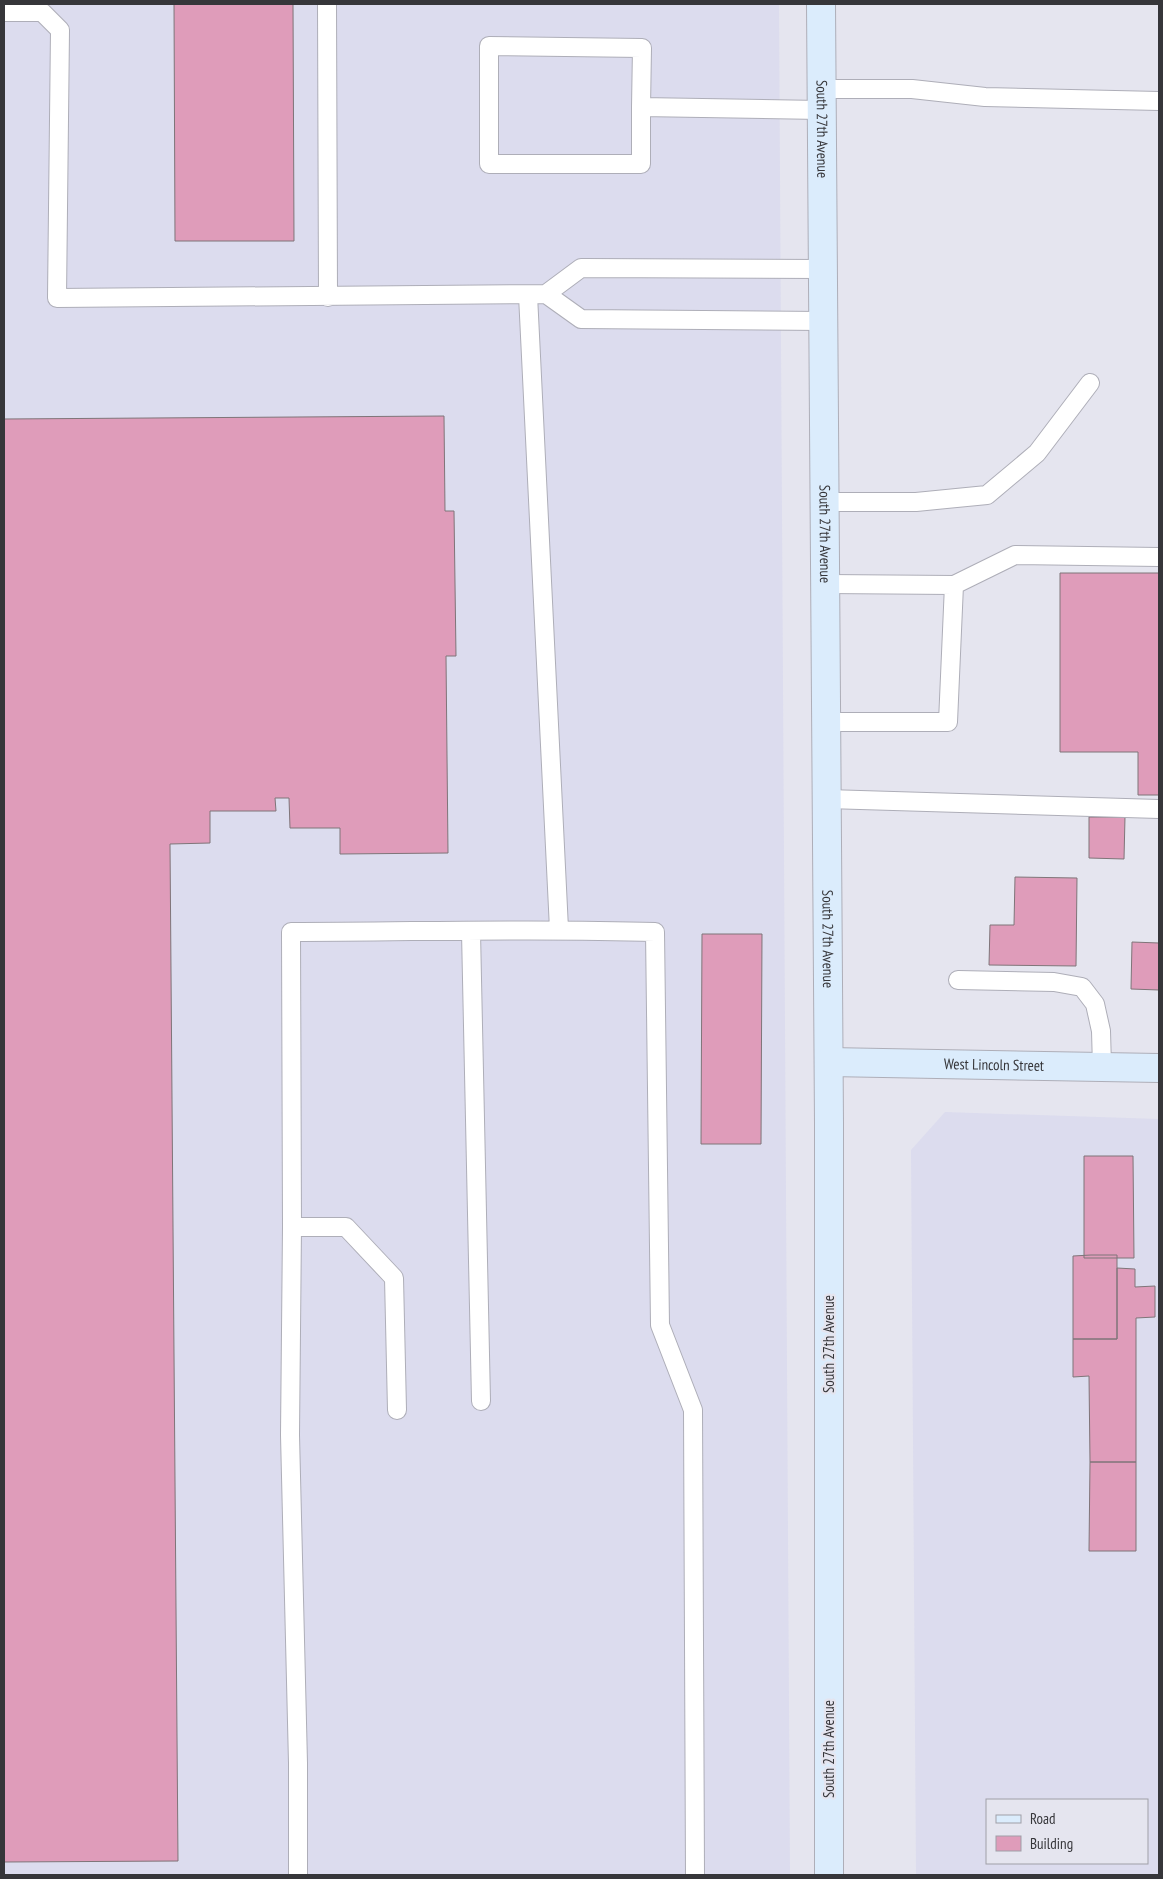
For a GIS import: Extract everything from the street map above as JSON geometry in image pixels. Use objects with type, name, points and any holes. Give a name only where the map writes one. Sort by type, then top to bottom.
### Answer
[{"type":"main road","name":"South 27th Avenue","points":[[821,4],[829,1062],[829,1875]]},
{"type":"main road","name":"West Lincoln Street","points":[[829,1062],[1159,1068]]},
{"type":"lane","points":[[326,4],[328,297]]},
{"type":"lane","points":[[4,12],[42,12],[60,30],[58,298],[528,295],[546,294],[581,268],[822,269]]},
{"type":"lane","points":[[489,46],[642,48],[642,108],[640,164],[489,164],[489,46]]},
{"type":"lane","points":[[642,108],[821,99],[912,89],[985,97],[1159,101]]},
{"type":"lane","points":[[546,294],[581,319],[823,321]]},
{"type":"lane","points":[[528,295],[559,929]]},
{"type":"lane","points":[[825,502],[916,502],[987,495],[1037,453],[1090,382]]},
{"type":"lane","points":[[826,584],[954,585],[1015,555],[1159,557]]},
{"type":"lane","points":[[827,722],[948,722],[954,585]]},
{"type":"lane","points":[[827,799],[1159,809]]},
{"type":"lane","points":[[298,1875],[298,1763],[290,1435],[292,1227],[291,932],[471,932],[559,929],[655,932],[660,1325],[693,1410],[695,1875]]},
{"type":"lane","points":[[471,932],[480,1402]]},
{"type":"lane","points":[[958,980],[1054,982],[1082,987],[1095,1004],[1101,1031],[1102,1066]]},
{"type":"lane","points":[[292,1227],[346,1227],[394,1278],[397,1410]]},
{"type":"shaded area","points":[[4,4],[779,4],[790,1875],[4,1875]]},
{"type":"shaded area","points":[[945,1112],[1159,1119],[1159,1875],[916,1875],[911,1150]]},
{"type":"building","points":[[174,4],[293,4],[294,241],[175,241]]},
{"type":"building","points":[[444,416],[445,511],[454,511],[456,656],[446,656],[448,853],[340,854],[340,828],[290,828],[289,798],[275,798],[276,811],[210,811],[210,843],[170,844],[178,1861],[4,1862],[4,419]]},
{"type":"building","points":[[1060,573],[1159,573],[1159,795],[1138,795],[1138,752],[1060,752]]},
{"type":"building","points":[[1089,817],[1125,817],[1124,859],[1089,858]]},
{"type":"building","points":[[1015,877],[1077,878],[1076,966],[989,965],[990,925],[1014,925]]},
{"type":"building","points":[[702,934],[762,934],[761,1144],[701,1144]]},
{"type":"building","points":[[1132,942],[1159,943],[1159,990],[1131,989]]},
{"type":"building","points":[[1084,1156],[1133,1156],[1134,1258],[1084,1258]]},
{"type":"building","points":[[1117,1255],[1117,1339],[1073,1339],[1073,1256]]},
{"type":"building","points":[[1117,1268],[1135,1269],[1135,1287],[1155,1286],[1155,1317],[1136,1318],[1136,1462],[1090,1462],[1089,1376],[1073,1377],[1073,1339],[1117,1339]]},
{"type":"building","points":[[1090,1462],[1136,1462],[1136,1551],[1089,1551]]}]
